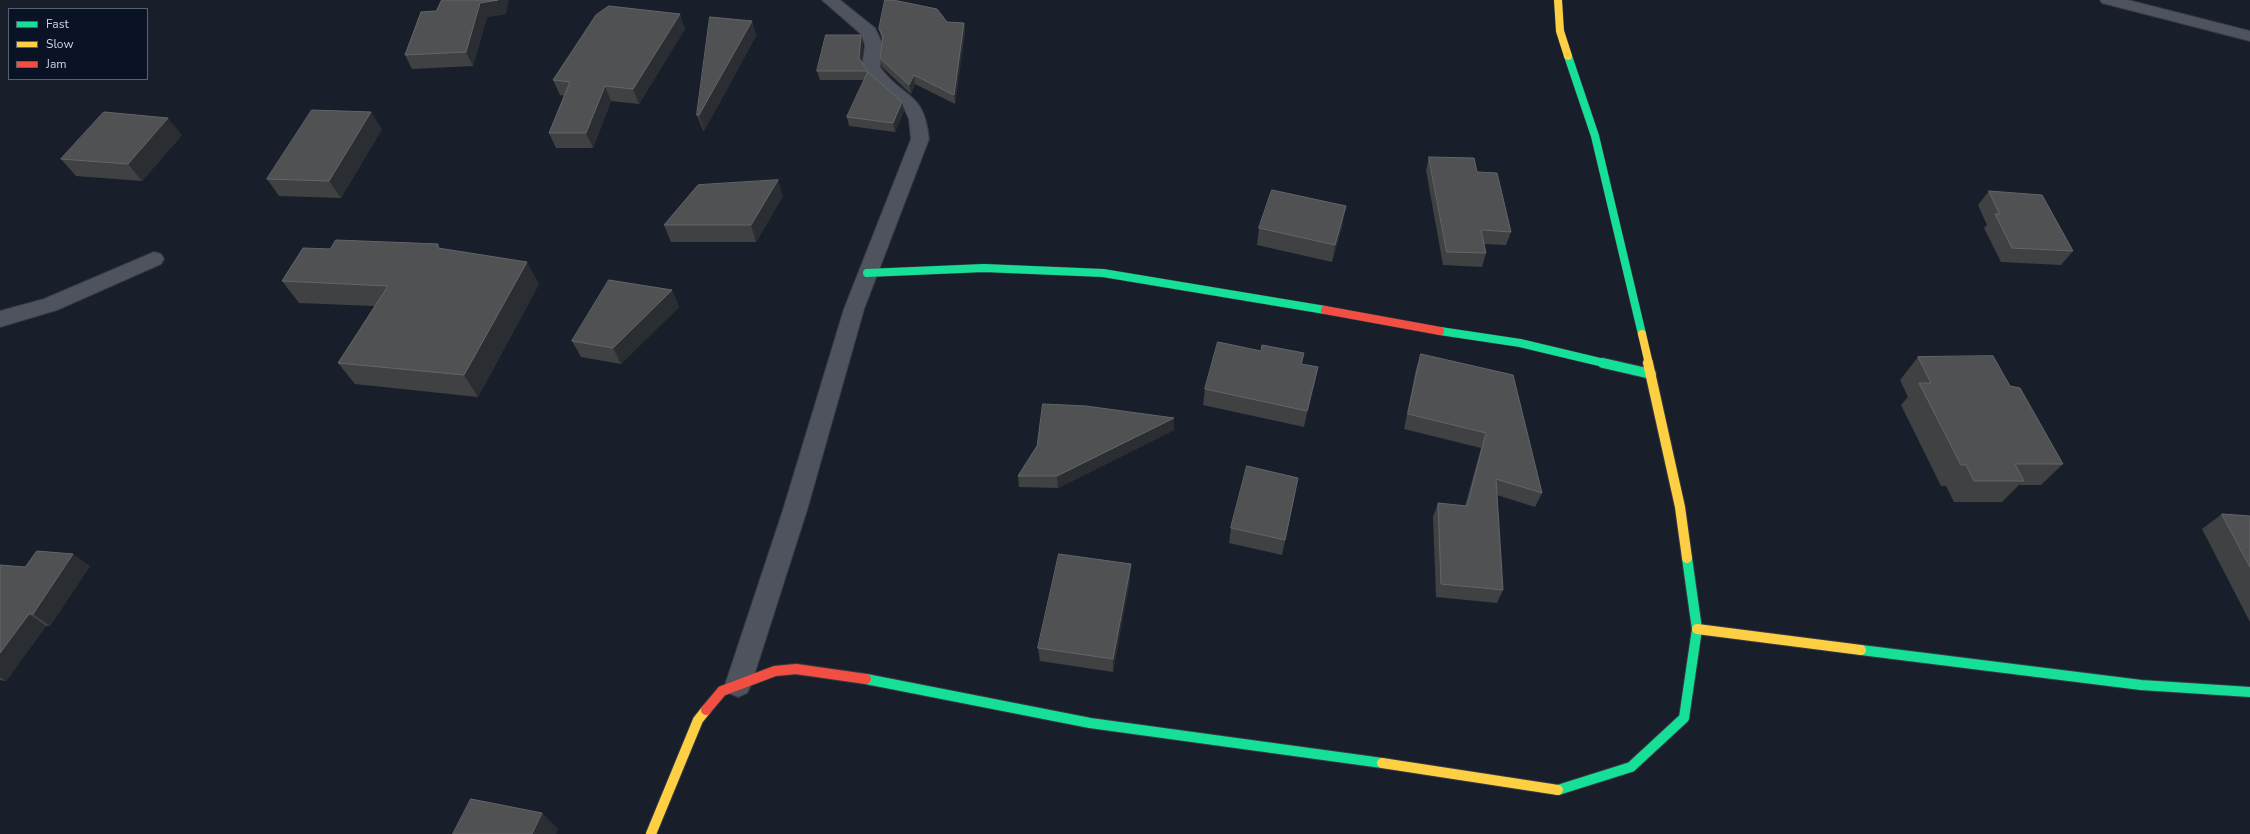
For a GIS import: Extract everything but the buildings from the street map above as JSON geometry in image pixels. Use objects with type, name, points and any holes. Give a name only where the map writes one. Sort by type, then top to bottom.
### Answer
[{"type":"street","points":[[738,685],[794,510],[854,309],[920,139],[918,119],[911,105],[881,81],[871,67],[874,45],[869,32],[830,0]]},
{"type":"street","points":[[651,834],[698,720],[722,690],[775,671],[796,669],[843,675],[1090,723],[1444,772],[1556,791],[1631,767],[1684,718],[1697,629],[1680,507],[1651,374],[1595,136],[1560,31],[1558,0]]},
{"type":"street","points":[[2108,0],[2250,36]]},
{"type":"street","points":[[0,319],[50,305],[154,259]]},
{"type":"street","points":[[867,273],[984,268],[1103,273],[1280,301],[1426,329],[1520,343],[1651,374]]},
{"type":"street","points":[[1697,629],[2141,685],[2250,692]]},
{"type":"traffic: fast","points":[[1568,56],[1595,136],[1642,334]]},
{"type":"traffic: fast","points":[[867,273],[984,268],[1103,273],[1325,310]]},
{"type":"traffic: fast","points":[[1440,331],[1520,343],[1651,374]]},
{"type":"traffic: fast","points":[[1558,790],[1631,767],[1684,718],[1697,629],[1687,558]]},
{"type":"traffic: fast","points":[[1861,650],[2141,685],[2250,692]]},
{"type":"traffic: fast","points":[[866,679],[1090,723],[1382,763]]},
{"type":"traffic: slow","points":[[1558,0],[1560,31],[1568,56]]},
{"type":"traffic: slow","points":[[1642,334],[1680,507],[1687,558]]},
{"type":"traffic: slow","points":[[1697,629],[1861,650]]},
{"type":"traffic: slow","points":[[651,834],[698,720],[706,710]]},
{"type":"traffic: slow","points":[[1382,763],[1558,790]]},
{"type":"traffic: jam","points":[[1325,310],[1440,331]]},
{"type":"traffic: jam","points":[[706,710],[722,691],[775,671],[796,669],[866,679]]}]
